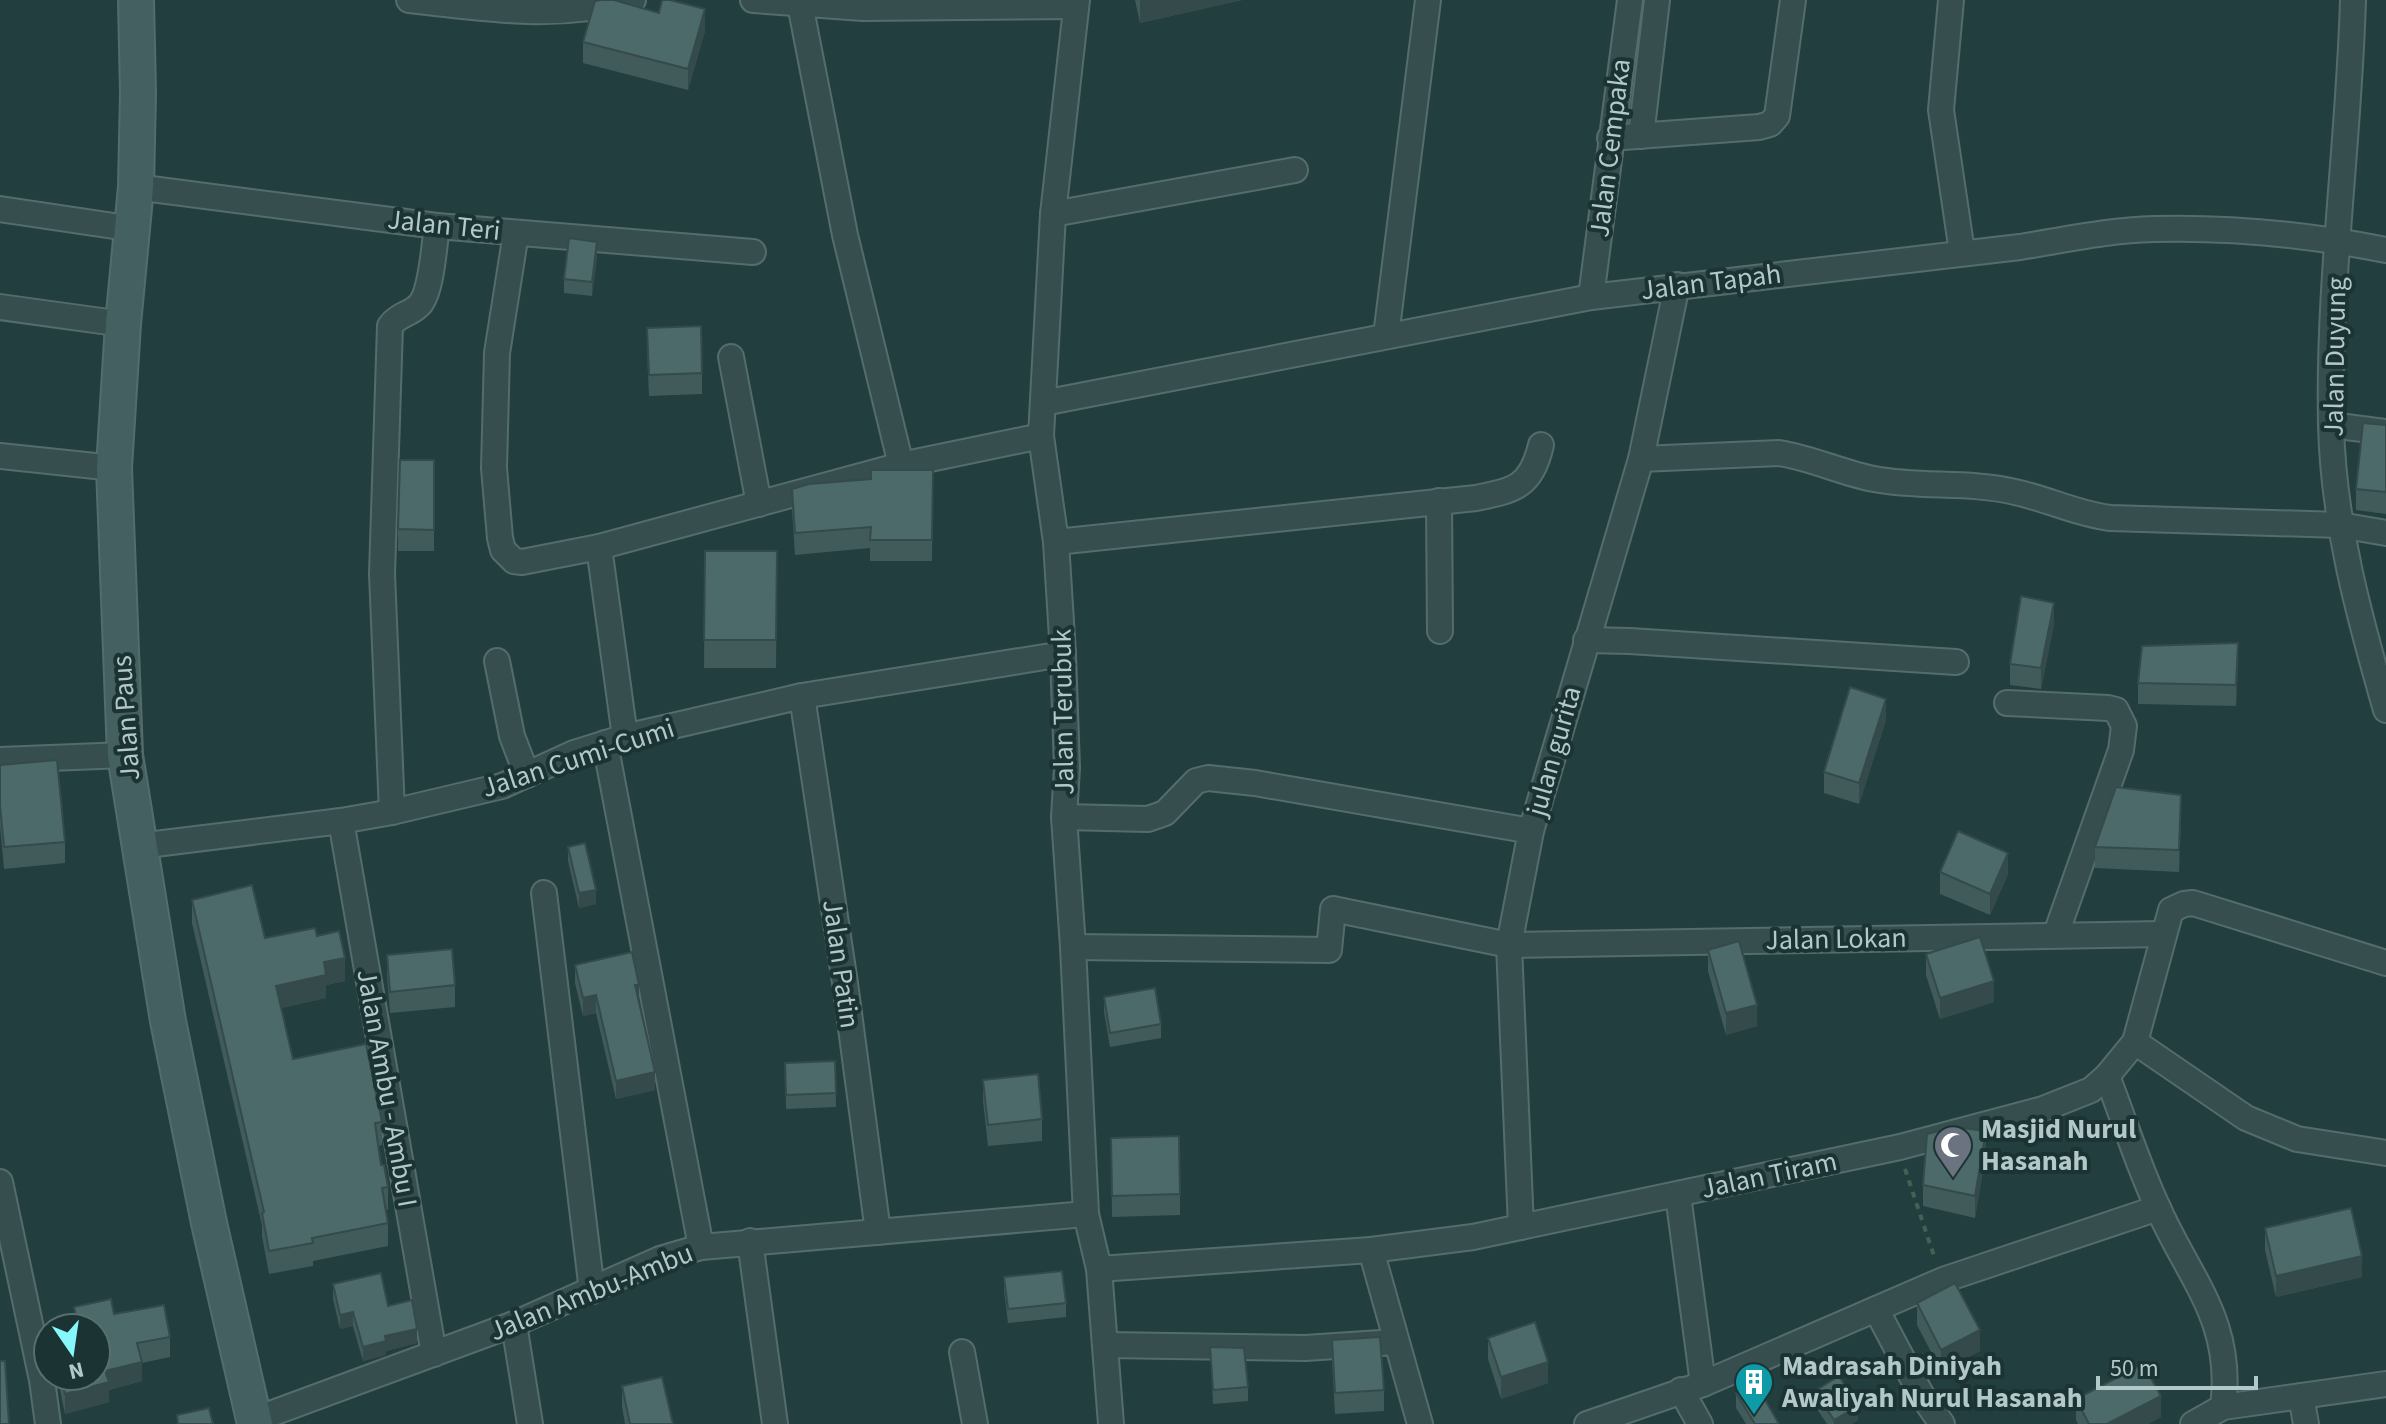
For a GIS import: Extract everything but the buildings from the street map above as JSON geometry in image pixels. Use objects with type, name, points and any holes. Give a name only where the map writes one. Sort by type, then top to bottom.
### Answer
[{"type":"main road","name":"Jalan Paus","points":[[136,0],[136,187],[114,468],[125,755],[174,1052],[254,1422]]},
{"type":"street","points":[[409,0],[524,12],[565,12],[633,0]]},
{"type":"street","points":[[753,0],[863,8],[1076,3]]},
{"type":"street","points":[[1386,336],[1428,0]]},
{"type":"street","name":"Jalan Cempaka","points":[[1591,297],[1630,0]]},
{"type":"street","points":[[1641,136],[1657,0]]},
{"type":"street","points":[[1610,138],[1770,124],[1777,116],[1793,0]]},
{"type":"street","points":[[1951,0],[1941,110],[1962,252]]},
{"type":"street","name":"Jalan Duyung","points":[[2353,0],[2337,240],[2331,425],[2340,525],[2386,710]]},
{"type":"street","name":"Jalan Terubuk","points":[[1076,3],[1053,214],[1041,436],[1056,542],[1063,654],[1067,768],[1064,817],[1086,1214],[1099,1269],[1111,1424]]},
{"type":"street","points":[[800,4],[845,235],[901,465]]},
{"type":"street","points":[[1625,32],[1652,34]]},
{"type":"street","points":[[1053,214],[1295,170]]},
{"type":"street","name":"Jalan Teri","points":[[136,187],[437,226],[753,252]]},
{"type":"street","points":[[0,209],[134,229]]},
{"type":"street","points":[[392,812],[382,574],[390,326],[397,318],[415,309],[424,297],[437,226]]},
{"type":"street","name":"Jalan Tapah","points":[[1043,403],[1591,297],[2152,229],[2221,230],[2337,240],[2386,250]]},
{"type":"street","points":[[516,233],[497,353],[494,468],[500,538],[508,557],[514,561],[599,547],[901,465],[1041,436]]},
{"type":"street","name":"julan gurita","points":[[1521,1227],[1509,945],[1531,831],[1641,459],[1677,285]]},
{"type":"street","points":[[0,307],[123,324]]},
{"type":"street","points":[[731,357],[759,504]]},
{"type":"street","points":[[2331,425],[2386,432]]},
{"type":"street","points":[[1056,542],[1505,492],[1524,484],[1536,466],[1541,445]]},
{"type":"street","points":[[1641,459],[1779,453],[1802,456],[1877,480],[1987,487],[2017,492],[2098,516],[2340,525],[2386,533]]},
{"type":"street","points":[[0,456],[114,468]]},
{"type":"street","points":[[1439,501],[1440,631]]},
{"type":"street","points":[[599,547],[615,740],[701,1247]]},
{"type":"street","points":[[1586,640],[1956,662]]},
{"type":"street","name":"Jalan Cumi-Cumi","points":[[139,846],[392,812],[502,786],[574,753],[615,740],[802,696],[1063,654]]},
{"type":"street","points":[[497,661],[512,736],[527,775]]},
{"type":"street","name":"Jalan Patin","points":[[802,696],[878,1232]]},
{"type":"street","points":[[2007,703],[2108,708],[2116,710],[2124,726],[2116,769],[2056,934]]},
{"type":"street","points":[[0,760],[125,755]]},
{"type":"street","points":[[1064,817],[1148,819],[1165,813],[1196,781],[1208,778],[1255,783],[1531,831]]},
{"type":"street","name":"Jalan Ambu - Ambu I","points":[[341,821],[434,1354]]},
{"type":"street","points":[[544,893],[592,1291]]},
{"type":"street","points":[[2386,963],[2193,903],[2177,906],[2171,910],[2163,934],[2135,1042],[2246,1118],[2297,1139],[2386,1153]]},
{"type":"street","name":"Jalan Lokan","points":[[1073,947],[1329,950],[1333,909],[1509,945],[2163,934]]},
{"type":"street","name":"Jalan Tiram","points":[[1099,1269],[1371,1250],[1473,1237],[1900,1147],[2043,1109],[2091,1090],[2135,1042]]},
{"type":"street","points":[[2107,1076],[2158,1208],[2212,1311],[2223,1346],[2226,1381],[2223,1407]]},
{"type":"street","points":[[0,1182],[42,1380],[48,1424]]},
{"type":"street","points":[[1678,1195],[1692,1387],[1700,1424]]},
{"type":"street","points":[[1587,1424],[1692,1387],[1943,1280],[2158,1208]]},
{"type":"street","name":"Jalan Ambu-Ambu","points":[[254,1422],[514,1324],[660,1259],[701,1247],[1086,1214]]},
{"type":"street","points":[[750,1241],[775,1424]]},
{"type":"street","points":[[1371,1250],[1420,1424]]},
{"type":"street","points":[[1876,1309],[1921,1394],[1942,1424]]},
{"type":"street","points":[[514,1324],[530,1424]]},
{"type":"street","points":[[1106,1345],[1316,1348],[1396,1342]]},
{"type":"street","points":[[962,1352],[975,1424]]},
{"type":"street","points":[[2193,1424],[2223,1407],[2386,1384]]},
{"type":"street","points":[[2301,1396],[2306,1424]]},
{"type":"path","points":[[1900,1147],[1910,1188],[1943,1280]]},
{"type":"place","name":"Masjid Nurul Hasanah","points":[[1953,1179]]},
{"type":"place","name":"Madrasah Diniyah Awaliyah Nurul Hasanah","points":[[1754,1416]]}]
